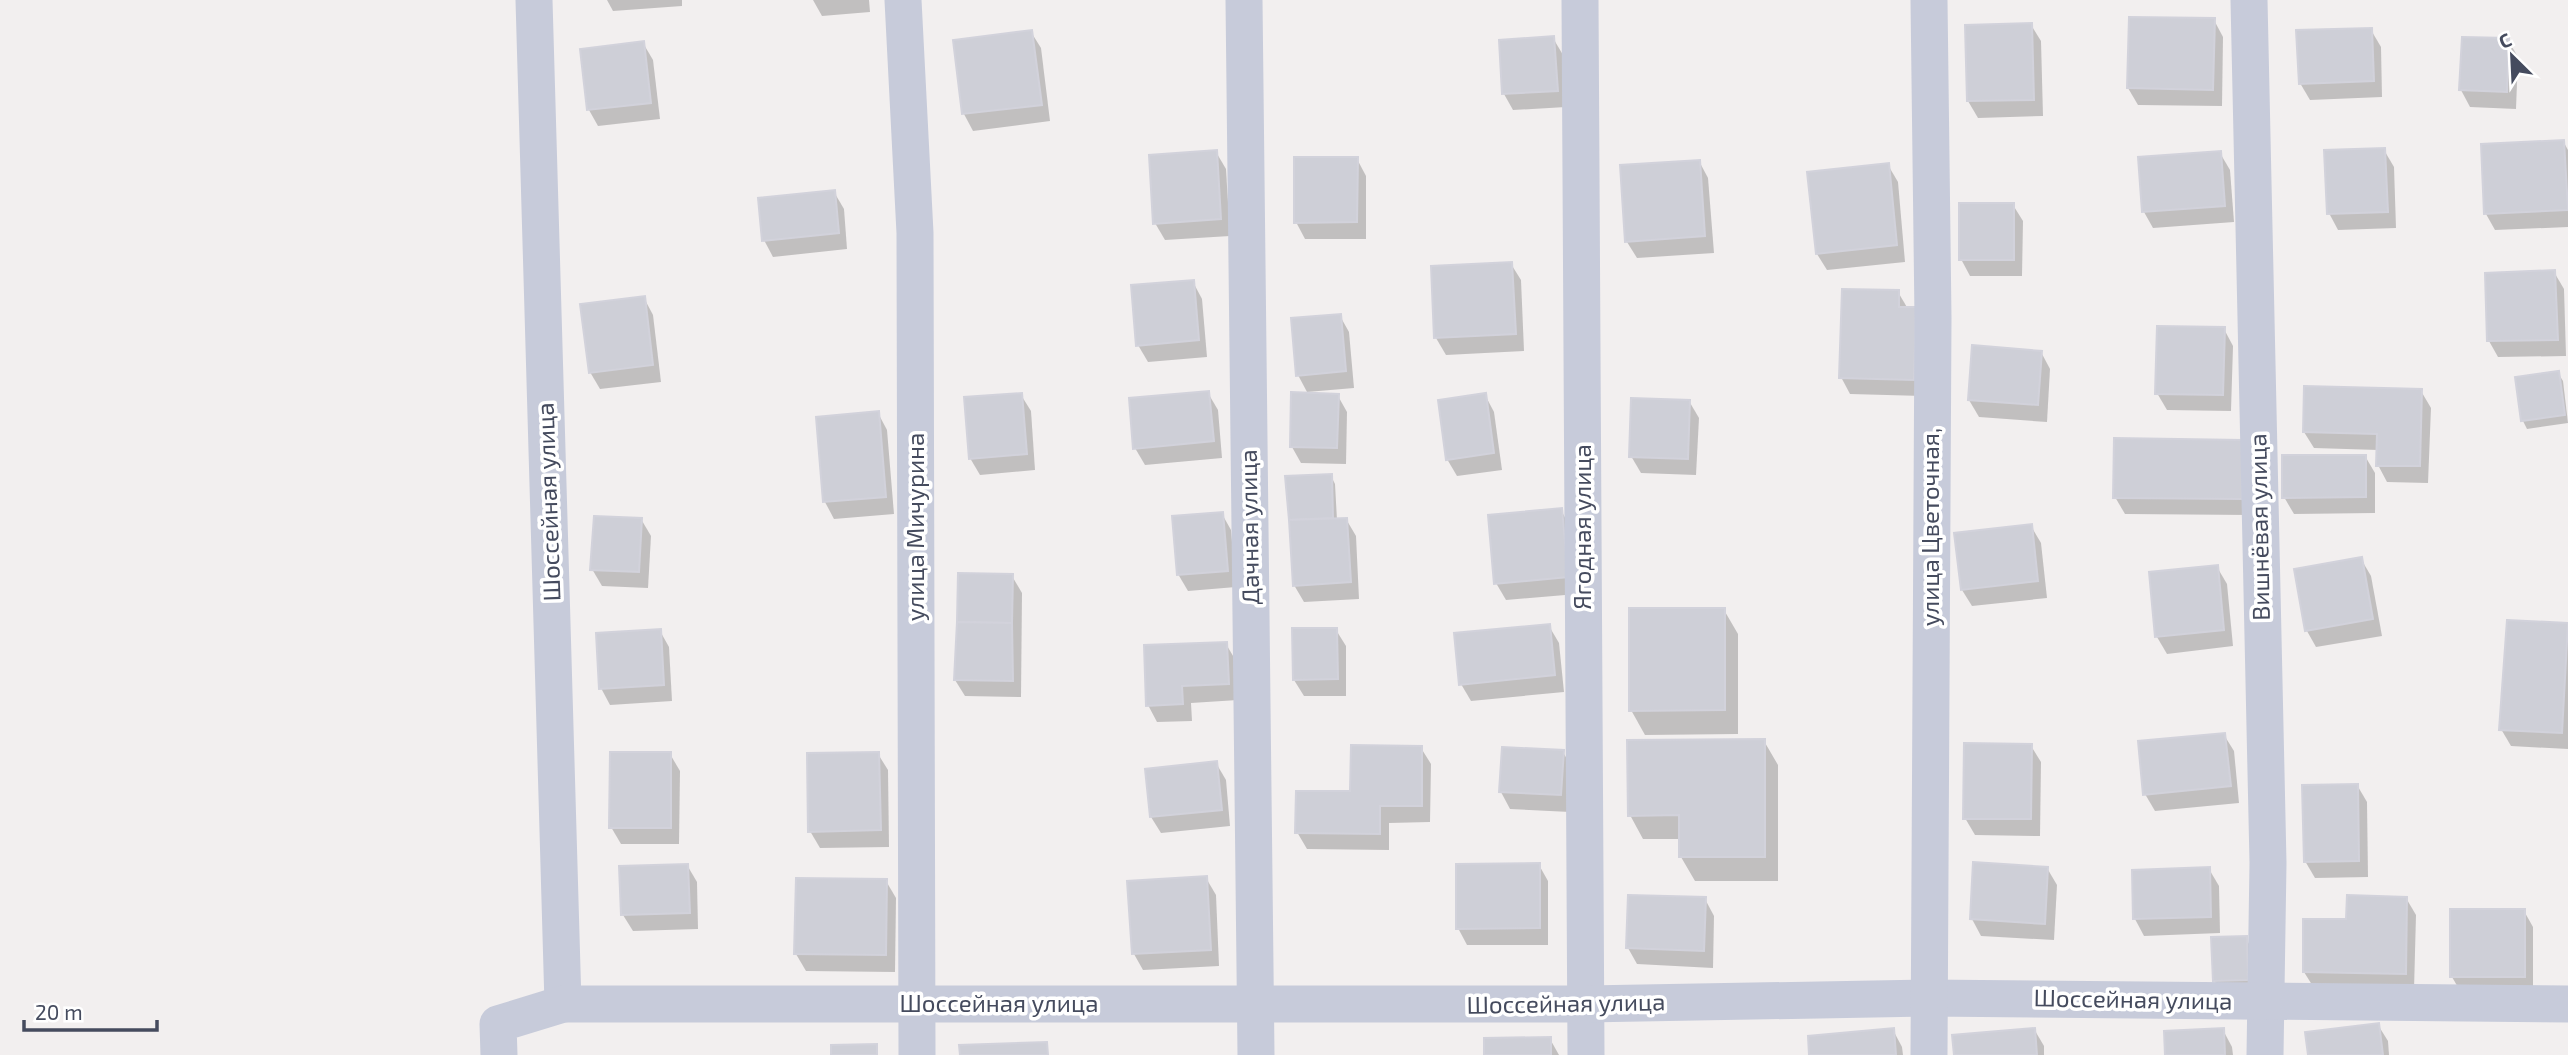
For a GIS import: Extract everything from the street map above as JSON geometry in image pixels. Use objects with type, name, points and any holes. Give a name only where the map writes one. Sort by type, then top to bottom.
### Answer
[{"type":"street","name":"Шоссейная улица","points":[[534,0],[564,1004]]},
{"type":"street","name":"улица Мичурина","points":[[902,0],[915,233],[917,1055]]},
{"type":"street","name":"Дачная улица","points":[[1244,0],[1256,1055]]},
{"type":"street","name":"Ягодная улица","points":[[1580,0],[1587,1055]]},
{"type":"street","name":"улица Цветочная,","points":[[1929,0],[1933,318],[1929,1055]]},
{"type":"street","name":"Вишнёвая улица","points":[[2249,0],[2268,863],[2265,1055]]},
{"type":"street","name":"Шоссейная улица","points":[[499,1055],[498,1024],[564,1004],[1255,1006],[1928,998],[2568,1004]]},
{"type":"building","points":[[2129,17],[2215,18],[2213,90],[2127,88]]},
{"type":"building","points":[[2032,23],[2034,100],[1967,101],[1965,25]]},
{"type":"building","points":[[2372,28],[2374,81],[2299,84],[2296,30]]},
{"type":"building","points":[[1032,30],[1042,105],[962,114],[953,40]]},
{"type":"building","points":[[1554,36],[1558,91],[1502,94],[1499,40]]},
{"type":"building","points":[[2462,37],[2509,38],[2507,92],[2459,90]]},
{"type":"building","points":[[644,41],[651,103],[587,110],[580,49]]},
{"type":"building","points":[[2564,140],[2568,210],[2484,214],[2481,144]]},
{"type":"building","points":[[2385,148],[2388,212],[2327,214],[2324,150]]},
{"type":"building","points":[[1217,150],[1221,219],[1153,224],[1149,155]]},
{"type":"building","points":[[2221,151],[2225,206],[2142,212],[2138,157]]},
{"type":"building","points":[[1294,157],[1358,157],[1357,222],[1294,223]]},
{"type":"building","points":[[1700,160],[1705,236],[1625,242],[1620,165]]},
{"type":"building","points":[[1889,163],[1897,245],[1816,254],[1807,172]]},
{"type":"building","points":[[835,190],[839,233],[762,241],[758,198]]},
{"type":"building","points":[[1959,203],[2014,203],[2014,260],[1959,260]]},
{"type":"building","points":[[1512,262],[1516,334],[1434,338],[1431,266]]},
{"type":"building","points":[[2555,270],[2558,340],[2487,341],[2485,273]]},
{"type":"building","points":[[1194,280],[1199,340],[1136,346],[1131,285]]},
{"type":"building","points":[[1842,289],[1899,290],[1899,307],[1916,307],[1914,380],[1839,378]]},
{"type":"building","points":[[645,296],[653,365],[589,373],[580,304]]},
{"type":"building","points":[[1341,314],[1346,371],[1296,376],[1291,318]]},
{"type":"building","points":[[2157,326],[2225,327],[2223,395],[2155,394]]},
{"type":"building","points":[[1972,345],[2042,351],[2038,405],[1968,400]]},
{"type":"building","points":[[2559,371],[2565,415],[2521,421],[2515,377]]},
{"type":"building","points":[[2304,386],[2422,389],[2420,466],[2376,466],[2377,434],[2303,432]]},
{"type":"building","points":[[1209,391],[1214,441],[1133,449],[1129,398]]},
{"type":"building","points":[[1291,392],[1339,394],[1337,448],[1290,447]]},
{"type":"building","points":[[1022,393],[1027,454],[969,459],[964,397]]},
{"type":"building","points":[[1486,393],[1494,453],[1446,460],[1438,400]]},
{"type":"building","points":[[1631,398],[1690,400],[1688,459],[1629,457]]},
{"type":"building","points":[[879,411],[886,497],[823,502],[816,417]]},
{"type":"building","points":[[2114,438],[2242,440],[2242,499],[2113,498]]},
{"type":"building","points":[[2282,455],[2366,455],[2366,497],[2282,498]]},
{"type":"building","points":[[1332,474],[1333,518],[1289,520],[1285,476]]},
{"type":"building","points":[[1562,508],[1568,577],[1494,584],[1488,515]]},
{"type":"building","points":[[1223,512],[1228,571],[1177,575],[1172,516]]},
{"type":"building","points":[[594,516],[642,518],[639,572],[590,570]]},
{"type":"building","points":[[1347,518],[1351,582],[1293,586],[1289,520]]},
{"type":"building","points":[[2032,524],[2038,581],[1961,590],[1954,533]]},
{"type":"building","points":[[2362,557],[2373,619],[2305,631],[2294,569]]},
{"type":"building","points":[[2218,565],[2224,630],[2155,637],[2149,572]]},
{"type":"building","points":[[958,573],[1013,574],[1012,623],[957,622]]},
{"type":"building","points":[[1629,608],[1725,608],[1725,710],[1629,711]]},
{"type":"building","points":[[2507,620],[2568,623],[2562,733],[2499,730]]},
{"type":"building","points":[[957,622],[1012,623],[1013,681],[954,680]]},
{"type":"building","points":[[1550,624],[1555,675],[1459,685],[1454,633]]},
{"type":"building","points":[[1292,628],[1337,628],[1338,679],[1293,680]]},
{"type":"building","points":[[661,629],[664,685],[599,689],[596,633]]},
{"type":"building","points":[[1227,642],[1229,684],[1182,686],[1183,704],[1146,706],[1144,645]]},
{"type":"building","points":[[2225,733],[2231,786],[2143,795],[2138,741]]},
{"type":"building","points":[[1765,739],[1765,857],[1679,857],[1679,815],[1628,816],[1627,740]]},
{"type":"building","points":[[1964,743],[2032,744],[2031,819],[1963,819]]},
{"type":"building","points":[[1351,745],[1422,746],[1422,806],[1380,806],[1380,834],[1295,833],[1296,791],[1350,791]]},
{"type":"building","points":[[1502,747],[1564,750],[1561,795],[1499,792]]},
{"type":"building","points":[[610,752],[671,752],[671,828],[609,828]]},
{"type":"building","points":[[879,752],[881,830],[808,832],[807,753]]},
{"type":"building","points":[[1217,761],[1222,810],[1150,817],[1145,769]]},
{"type":"building","points":[[2358,784],[2359,861],[2304,862],[2302,785]]},
{"type":"building","points":[[1973,862],[2048,867],[2045,924],[1970,919]]},
{"type":"building","points":[[1540,863],[1540,928],[1456,929],[1456,864]]},
{"type":"building","points":[[688,864],[690,913],[621,915],[619,866]]},
{"type":"building","points":[[2210,867],[2211,917],[2133,919],[2132,870]]},
{"type":"building","points":[[1207,876],[1211,950],[1132,954],[1127,881]]},
{"type":"building","points":[[796,878],[887,879],[886,955],[794,954]]},
{"type":"building","points":[[1628,895],[1706,897],[1704,951],[1626,948]]},
{"type":"building","points":[[2347,895],[2407,897],[2406,974],[2303,972],[2303,919],[2346,919]]},
{"type":"building","points":[[2450,909],[2525,909],[2525,977],[2450,977]]},
{"type":"building","points":[[2247,936],[2248,980],[2213,981],[2211,937]]},
{"type":"building","points":[[2379,1023],[2383,1055],[2308,1055],[2305,1032]]},
{"type":"building","points":[[1894,1028],[1896,1055],[1809,1055],[1808,1036]]},
{"type":"building","points":[[2035,1028],[2037,1055],[1954,1055],[1952,1035]]},
{"type":"building","points":[[2224,1028],[2225,1055],[2165,1055],[2164,1031]]},
{"type":"building","points":[[1551,1037],[1551,1055],[1484,1055],[1484,1038]]},
{"type":"building","points":[[1047,1042],[1048,1055],[960,1055],[959,1045]]},
{"type":"building","points":[[877,1044],[877,1055],[831,1055],[831,1045]]}]
